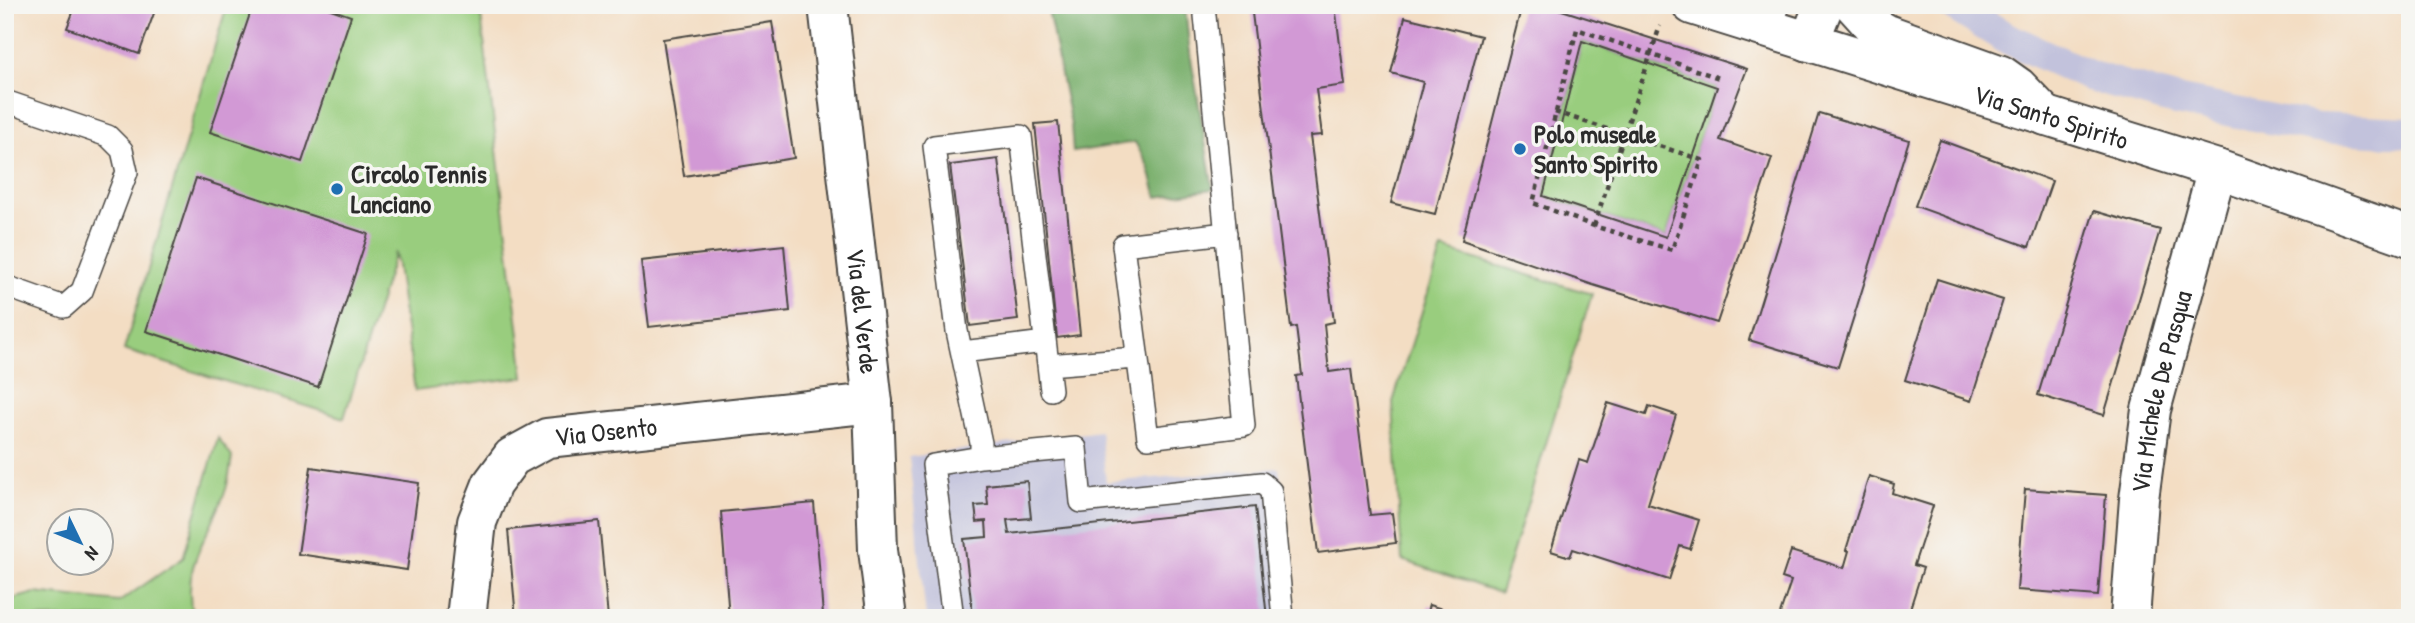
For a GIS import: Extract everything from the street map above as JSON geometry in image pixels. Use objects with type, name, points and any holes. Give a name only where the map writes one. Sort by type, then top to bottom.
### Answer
[{"type":"street","name":"Via del Verde","points":[[828,5],[873,403],[878,550],[887,618]]},
{"type":"street","name":"Via Santo Spirito","points":[[1692,5],[1775,18],[1810,42],[2217,169],[2410,237]]},
{"type":"street","points":[[1810,42],[1824,5]]},
{"type":"street","points":[[1854,5],[1873,26],[1887,34],[2001,75],[2018,87],[2046,116]]},
{"type":"street","name":"Via Michele De Pasqua","points":[[2130,618],[2139,499],[2151,410],[2217,169]]},
{"type":"street","name":"Via Osento","points":[[466,618],[477,522],[492,484],[512,457],[547,438],[873,403]]},
{"type":"lane","points":[[1204,5],[1226,233],[1244,426],[1148,438],[1122,246],[1226,233]]},
{"type":"lane","points":[[5,101],[108,136],[122,150],[127,172],[82,291],[64,307],[5,286]]},
{"type":"lane","points":[[981,457],[981,443],[961,352],[934,146],[1021,136],[1051,390]]},
{"type":"lane","points":[[961,352],[1045,342]]},
{"type":"lane","points":[[1048,365],[1136,358]]},
{"type":"lane","points":[[953,618],[933,465],[981,457],[1076,449],[1081,502],[1262,483],[1271,491],[1283,618]]},
{"type":"path","points":[[1594,226],[1660,26]]},
{"type":"path","points":[[1555,112],[1702,160],[1672,250],[1594,226],[1533,203],[1555,112],[1577,29],[1719,78]]},
{"type":"shaded area","points":[[1923,5],[1983,5],[2012,23],[2097,62],[2177,85],[2319,113],[2410,117],[2410,148],[2315,143],[2169,115],[2085,91],[1997,51]]},
{"type":"shaded area","points":[[1100,431],[1106,482],[1279,468],[1296,618],[926,618],[909,457]]},
{"type":"green space","name":"Circolo Tennis Lanciano","points":[[227,5],[483,5],[480,7],[524,377],[415,391],[395,252],[344,418],[124,350]]},
{"type":"green space","points":[[1047,5],[1185,5],[1189,46],[1213,189],[1157,197],[1148,166],[1135,142],[1073,152],[1071,125]]},
{"type":"green space","points":[[1582,41],[1717,87],[1666,237],[1543,196]]},
{"type":"green space","points":[[1442,249],[1592,294],[1500,593],[1402,560],[1393,402]]},
{"type":"green space","points":[[218,438],[232,457],[226,489],[199,551],[190,581],[193,618],[5,618],[5,601],[35,593],[119,602],[183,558]]},
{"type":"building","points":[[76,5],[157,5],[139,54],[67,28]]},
{"type":"building","points":[[253,5],[319,5],[351,16],[302,162],[210,132]]},
{"type":"building","points":[[1251,5],[1335,5],[1345,85],[1316,89],[1322,135],[1310,136],[1334,322],[1324,324],[1329,372],[1351,369],[1370,515],[1392,513],[1396,543],[1318,553],[1296,376],[1302,375],[1296,327],[1291,328]]},
{"type":"building","name":"Polo museale Santo Spirito","points":[[1522,5],[1546,5],[1747,69],[1720,140],[1772,158],[1717,323],[1593,285],[1462,240]],"holes":[[[1582,41],[1717,87],[1666,237],[1543,196]]]},
{"type":"building","points":[[1405,17],[1481,36],[1435,214],[1391,203],[1423,82],[1391,73]]},
{"type":"building","points":[[772,22],[794,158],[684,176],[663,39]]},
{"type":"building","points":[[1819,113],[1909,140],[1838,367],[1749,340]]},
{"type":"building","points":[[1058,122],[1080,335],[1057,338],[1035,124]]},
{"type":"building","points":[[1940,140],[2052,181],[2029,247],[1915,206]]},
{"type":"building","points":[[998,159],[1018,320],[970,326],[950,165]]},
{"type":"building","points":[[196,178],[368,234],[318,387],[146,331]]},
{"type":"building","points":[[2094,211],[2160,230],[2104,415],[2038,395]]},
{"type":"building","points":[[784,245],[790,311],[649,327],[641,261]]},
{"type":"building","points":[[1937,279],[2003,300],[1971,401],[1905,380]]},
{"type":"building","points":[[1608,403],[1646,415],[1649,406],[1676,415],[1648,504],[1699,520],[1690,549],[1680,546],[1669,580],[1573,549],[1570,557],[1551,551],[1579,460],[1588,463]]},
{"type":"building","points":[[311,467],[419,483],[407,570],[298,554]]},
{"type":"building","points":[[1869,476],[1894,484],[1892,493],[1933,506],[1914,565],[1923,568],[1907,618],[1792,618],[1780,614],[1791,581],[1782,578],[1791,551],[1844,568],[1849,551],[1846,550]]},
{"type":"building","points":[[1027,481],[1031,518],[1007,520],[1009,534],[1255,507],[1267,618],[973,618],[964,539],[987,537],[986,521],[977,522],[975,506],[988,505],[986,485]]},
{"type":"building","points":[[2025,489],[2106,495],[2098,596],[2017,590]]},
{"type":"building","points":[[814,503],[823,615],[729,618],[721,512]]},
{"type":"building","points":[[599,521],[608,618],[516,618],[508,530]]},
{"type":"building","points":[[1429,605],[1469,617],[1469,618],[1425,618]]},
{"type":"place","name":"Polo museale Santo Spirito","points":[[1520,149]]},
{"type":"place","name":"Circolo Tennis Lanciano","points":[[337,189]]}]
